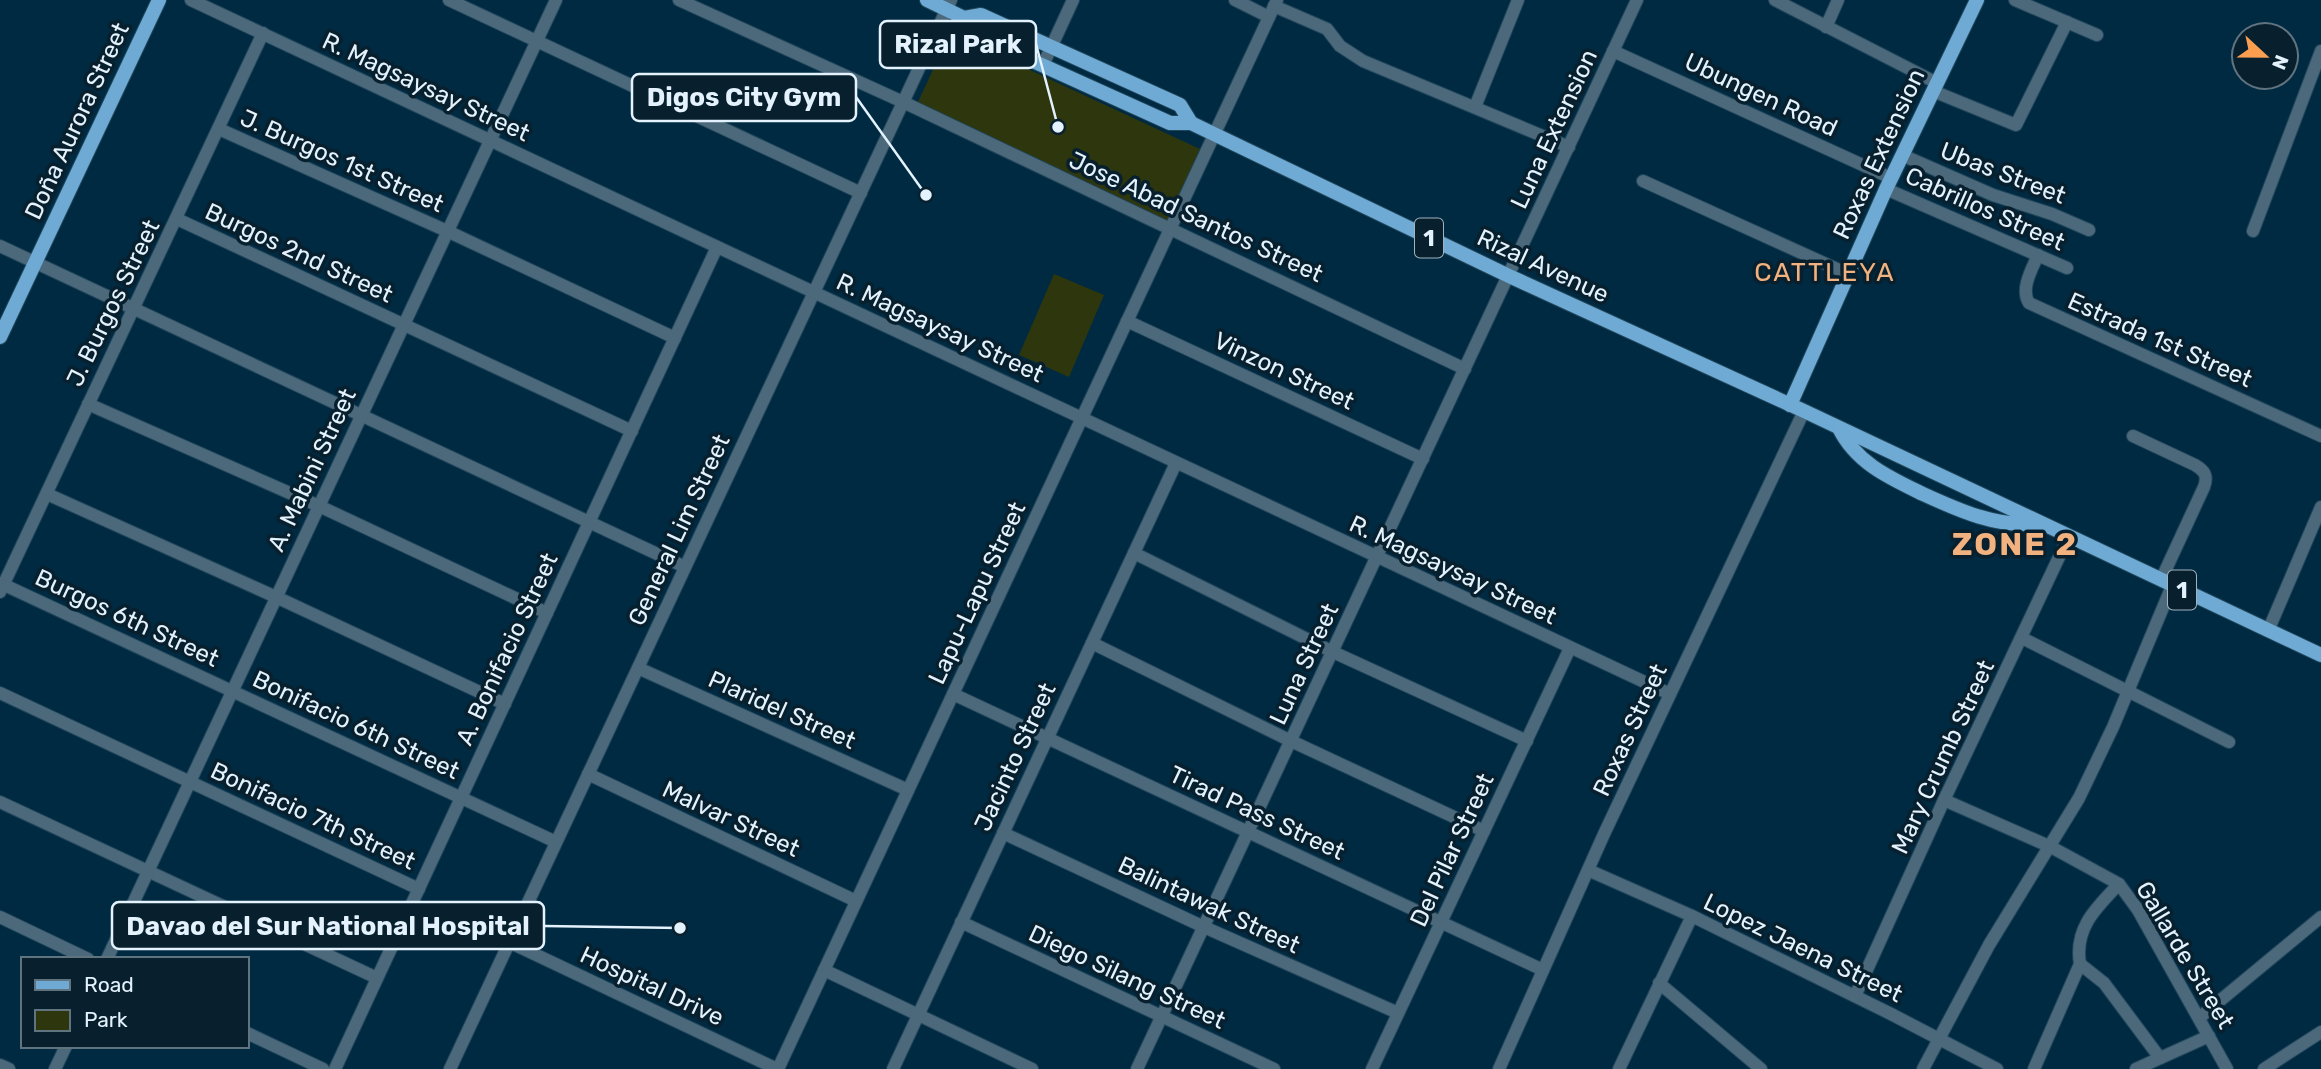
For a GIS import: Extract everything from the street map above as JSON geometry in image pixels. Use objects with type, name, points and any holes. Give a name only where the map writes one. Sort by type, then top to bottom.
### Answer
[{"type":"main road","name":"Doña Aurora Street","points":[[0,337],[159,0]]},
{"type":"main road","name":"Rizal Avenue","points":[[927,0],[949,5],[964,18],[971,33],[1170,123],[1191,123],[1509,276],[1804,411],[2321,655]]},
{"type":"main road","name":"Roxas Extension","points":[[1790,405],[1888,183],[1977,0]]},
{"type":"main road","name":"Rizal Avenue","points":[[964,18],[981,15],[1052,45],[1180,105],[1191,123]]},
{"type":"main road","points":[[1075,80],[1084,60]]},
{"type":"main road","name":"Rizal Avenue","points":[[1839,428],[1853,449],[1874,468],[1922,493],[1983,519],[2016,525],[2043,524]]},
{"type":"street","name":"R. Magsaysay Street","points":[[191,0],[1670,694]]},
{"type":"street","points":[[449,0],[861,193]]},
{"type":"street","name":"A. Mabini Street","points":[[108,957],[556,0]]},
{"type":"street","name":"Jose Abad Santos Street","points":[[680,0],[903,102],[1465,369]]},
{"type":"street","points":[[1043,65],[1073,0]]},
{"type":"street","points":[[1235,0],[1274,8],[1326,29],[1340,46],[1363,61],[1569,147]]},
{"type":"street","points":[[1475,107],[1518,0]]},
{"type":"street","name":"Luna Extension","points":[[1509,276],[1637,0]]},
{"type":"street","points":[[1775,0],[1935,87],[2016,125],[2067,22]]},
{"type":"street","points":[[1826,27],[1838,0]]},
{"type":"street","points":[[2015,0],[2097,35]]},
{"type":"street","name":"General Lim Street","points":[[450,1069],[949,5]]},
{"type":"street","name":"Lapu-Lapu Street","points":[[778,1069],[1274,8]]},
{"type":"street","name":"J. Burgos Street","points":[[1,586],[264,33]]},
{"type":"street","name":"Ubungen Road","points":[[1614,51],[1888,183]]},
{"type":"street","points":[[2253,231],[2316,76],[2321,51]]},
{"type":"street","name":"J. Burgos 1st Street","points":[[219,129],[675,338]]},
{"type":"street","name":"Ubas Street","points":[[1902,155],[1993,195],[2064,218],[2089,230]]},
{"type":"street","points":[[1643,181],[1848,274]]},
{"type":"street","name":"Cabrillos Street","points":[[1888,183],[2067,268]]},
{"type":"street","name":"Burgos 2nd Street","points":[[177,219],[632,431]]},
{"type":"street","points":[[0,246],[685,567]]},
{"type":"street","name":"A. Bonifacio Street","points":[[335,1069],[718,247]]},
{"type":"street","name":"Estrada 1st Street","points":[[2038,255],[2026,288],[2025,297],[2029,303],[2321,436]]},
{"type":"street","name":"Luna Street","points":[[1138,1069],[1509,276]]},
{"type":"street","name":"Vinzon Street","points":[[1127,321],[1423,459]]},
{"type":"street","points":[[88,404],[318,506],[547,613]]},
{"type":"street","name":"Roxas Street","points":[[1499,1069],[1588,870],[1804,411]]},
{"type":"street","points":[[1923,1069],[1989,945],[2079,798],[2128,692],[2166,583],[2204,487],[2207,477],[2203,470],[2133,436]]},
{"type":"street","name":"Jacinto Street","points":[[892,1069],[1176,463]]},
{"type":"street","points":[[47,494],[505,704]]},
{"type":"street","points":[[2268,631],[2321,507]]},
{"type":"street","name":"Mary Crumb Street","points":[[1855,996],[1944,800],[2070,536]]},
{"type":"street","points":[[1134,553],[1333,652],[1527,741]]},
{"type":"street","name":"Burgos 6th Street","points":[[1,586],[233,690]]},
{"type":"street","points":[[2022,638],[2229,742]]},
{"type":"street","points":[[1092,643],[1291,741],[1484,831]]},
{"type":"street","name":"Del Pilar Street","points":[[1372,1069],[1570,648]]},
{"type":"street","name":"Plaridel Street","points":[[638,668],[908,790]]},
{"type":"street","name":"Bonifacio 6th Street","points":[[233,690],[556,842]]},
{"type":"street","name":"Bonifacio 7th Street","points":[[0,694],[419,889]]},
{"type":"street","name":"Tirad Pass Street","points":[[953,694],[1543,970]]},
{"type":"street","name":"Malvar Street","points":[[588,774],[856,901]]},
{"type":"street","name":"Gallarde Street","points":[[1944,800],[2051,847],[2119,884],[2138,910],[2227,1069]]},
{"type":"street","points":[[0,802],[377,978]]},
{"type":"street","name":"Balintawak Street","points":[[1003,833],[1204,927],[1398,1013]]},
{"type":"street","name":"Lopez Jaena Street","points":[[1588,870],[1692,916],[1997,1069]]},
{"type":"street","points":[[2034,1069],[2080,964],[2082,930],[2095,909],[2119,884]]},
{"type":"street","points":[[1619,1069],[1692,916]]},
{"type":"street","points":[[2199,1018],[2321,916]]},
{"type":"street","points":[[0,917],[85,957]]},
{"type":"street","name":"Diego Silang Street","points":[[961,922],[1274,1069]]},
{"type":"street","name":"Hospital Drive","points":[[509,942],[778,1069]]},
{"type":"street","points":[[2080,964],[2104,983],[2160,1058]]},
{"type":"street","points":[[824,970],[1032,1069]]},
{"type":"street","points":[[1658,983],[1761,1069]]},
{"type":"street","points":[[2264,1069],[2321,1032]]},
{"type":"street","points":[[248,1033],[323,1069]]},
{"type":"street","points":[[2136,1069],[2209,1036]]},
{"type":"street","points":[[55,1069],[65,1048]]},
{"type":"street","points":[[0,1065],[9,1069]]},
{"type":"green space","points":[[950,33],[1200,149],[1167,221],[917,104]]},
{"type":"green space","points":[[1054,274],[1104,295],[1069,377],[1019,355]]},
{"type":"place","name":"Rizal Park","points":[[1058,127]]},
{"type":"place","name":"Digos City Gym","points":[[926,195]]},
{"type":"place","name":"Davao del Sur National Hospital","points":[[680,928]]},
{"type":"district","name":"CATTLEYA","points":[[1825,272]]},
{"type":"district","name":"ZONE 2","points":[[2015,544]]}]
